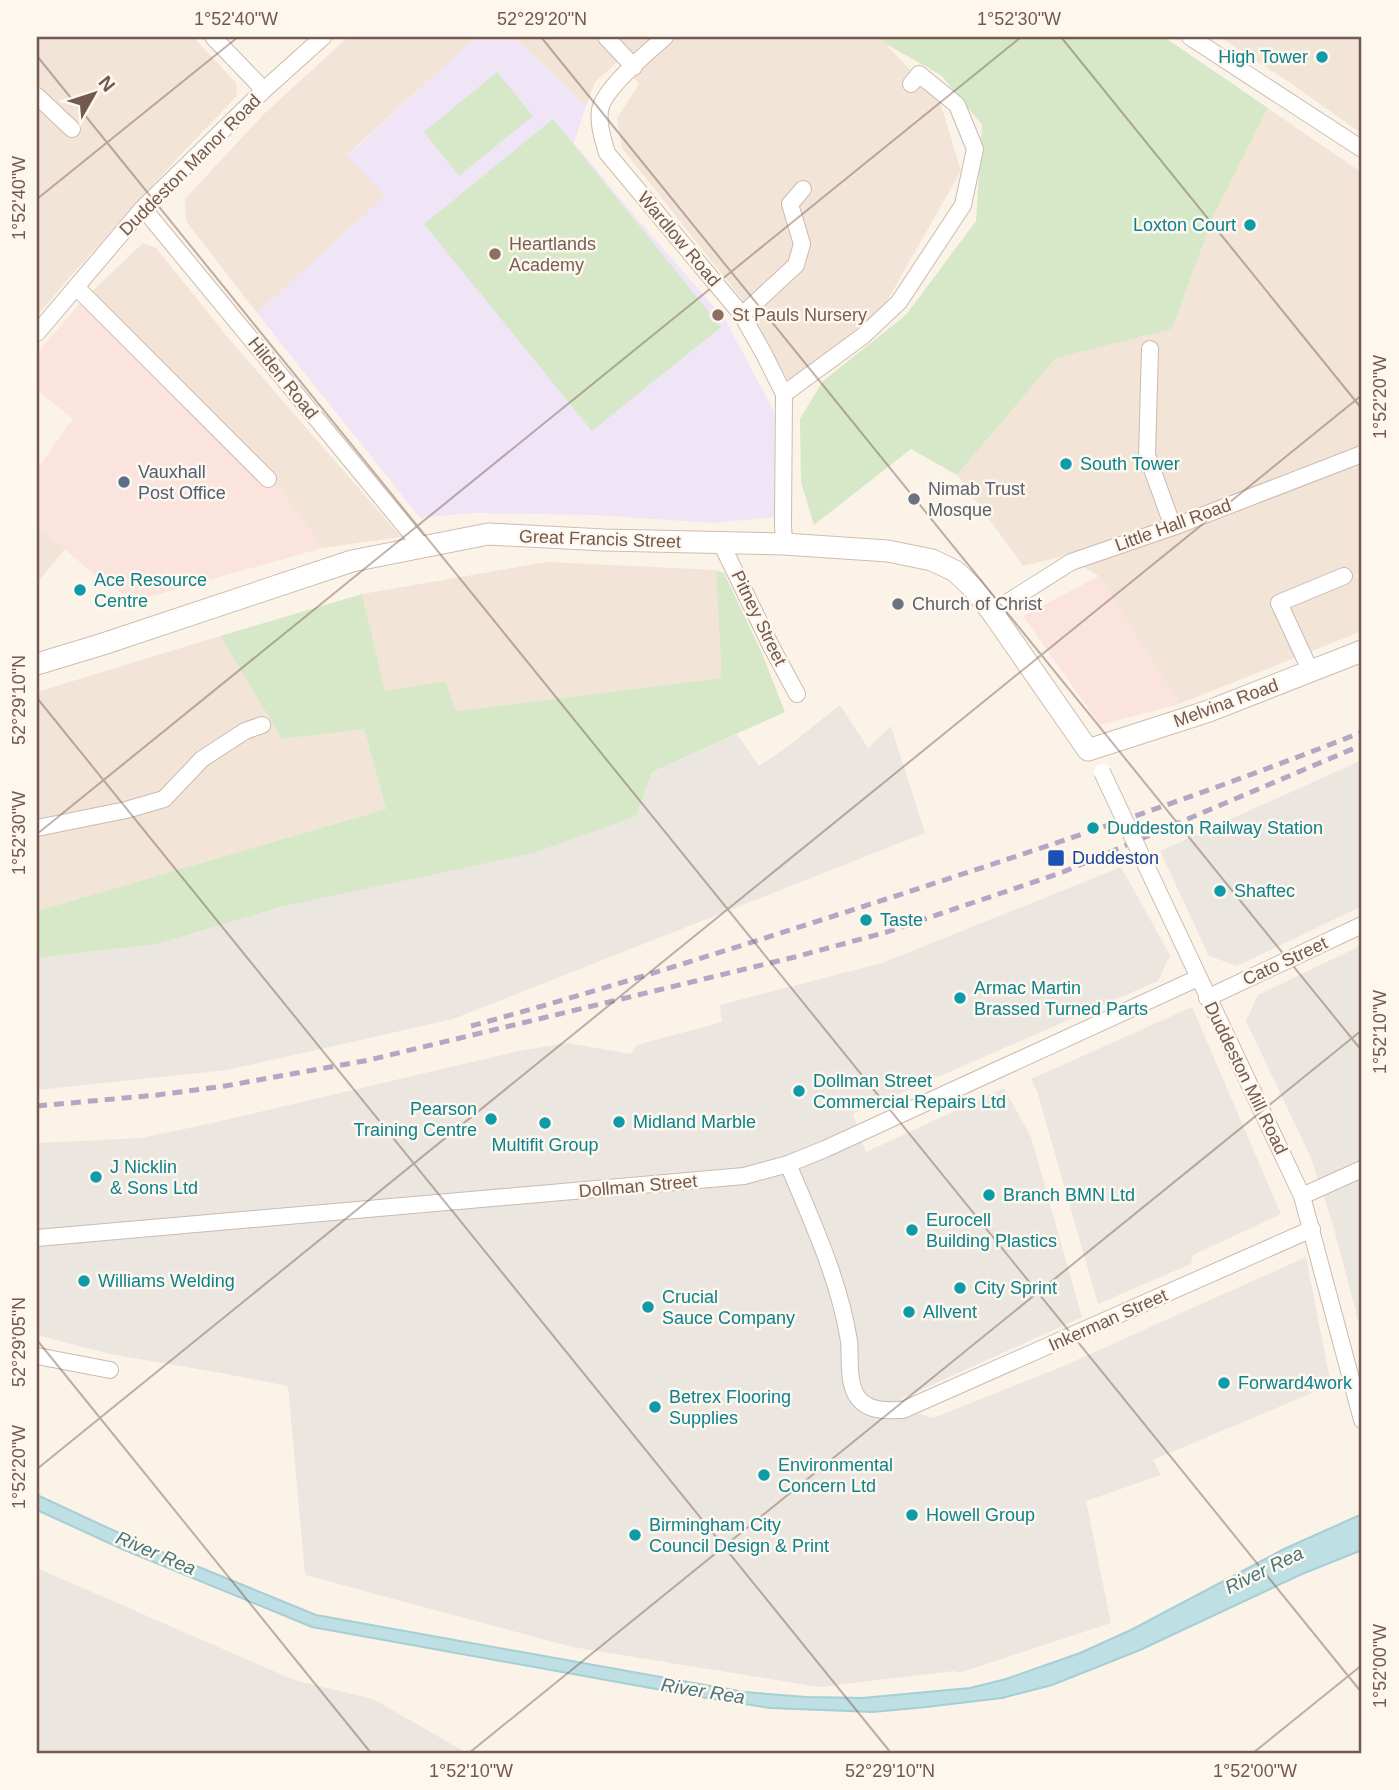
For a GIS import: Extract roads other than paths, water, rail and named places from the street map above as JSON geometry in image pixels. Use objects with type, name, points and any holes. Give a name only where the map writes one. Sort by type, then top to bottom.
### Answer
[{"type":"main road","name":"Great Francis Street","points":[[37,664],[352,561],[488,534],[784,544],[888,551],[932,560],[955,571],[972,587],[992,611],[1088,750]]},
{"type":"main road","name":"Melvina Road","points":[[1088,750],[1209,711],[1362,651]]},
{"type":"street","points":[[213,37],[264,89]]},
{"type":"street","name":"Duddeston Manor Road","points":[[37,333],[143,208],[264,89],[323,37]]},
{"type":"street","points":[[606,37],[634,67]]},
{"type":"street","name":"Wardlow Road","points":[[664,37],[612,88],[600,108],[600,129],[607,153],[742,315],[784,394],[784,544]]},
{"type":"street","points":[[1191,37],[1362,149]]},
{"type":"street","points":[[784,394],[863,336],[899,302],[963,205],[975,149],[957,105],[919,75]]},
{"type":"street","points":[[37,96],[72,129]]},
{"type":"street","points":[[742,315],[796,265],[802,244],[785,206],[803,189]]},
{"type":"street","name":"Hilden Road","points":[[143,208],[423,548]]},
{"type":"street","points":[[76,287],[268,479]]},
{"type":"street","points":[[1150,349],[1147,455],[1173,527]]},
{"type":"street","name":"Little Hall Road","points":[[992,611],[1071,562],[1173,527],[1362,454]]},
{"type":"street","name":"Pitney Street","points":[[721,543],[797,694]]},
{"type":"street","points":[[1311,672],[1279,603],[1344,576]]},
{"type":"street","points":[[37,828],[126,810],[164,799],[202,759],[245,731],[262,724]]},
{"type":"street","name":"Duddeston Mill Road","points":[[1088,750],[1102,772],[1302,1196],[1362,1420]]},
{"type":"street","name":"Cato Street","points":[[1207,998],[1362,925]]},
{"type":"street","name":"Dollman Street","points":[[37,1238],[744,1176],[788,1164],[849,1139],[1198,978]]},
{"type":"street","name":"Inkerman Street","points":[[788,1164],[834,1276],[849,1341],[853,1388],[862,1402],[881,1410],[903,1410],[1312,1229]]},
{"type":"street","points":[[1302,1196],[1362,1168]]},
{"type":"street","points":[[37,1356],[110,1370]]},
{"type":"water","name":"River Rea","points":[[37,1495],[145,1545],[316,1615],[744,1692],[806,1697],[862,1698],[970,1688],[1006,1679],[1080,1653],[1131,1630],[1284,1549],[1362,1514],[1362,1550],[1302,1574],[1140,1650],[1052,1685],[1002,1698],[873,1712],[770,1708],[312,1627],[122,1549],[37,1510]]},
{"type":"railway","points":[[471,1026],[695,960],[973,871],[1197,794],[1362,732]]},
{"type":"railway","points":[[37,1106],[225,1086],[369,1060],[795,957],[887,932],[1063,872],[1362,745]]},
{"type":"place","name":"High Tower","points":[[1322,57]]},
{"type":"place","name":"Loxton Court","points":[[1250,225]]},
{"type":"place","name":"Heartlands Academy","points":[[495,254]]},
{"type":"place","name":"St Pauls Nursery","points":[[718,315]]},
{"type":"place","name":"South Tower","points":[[1066,464]]},
{"type":"place","name":"Vauxhall Post Office","points":[[124,482]]},
{"type":"place","name":"Nimab Trust Mosque","points":[[914,499]]},
{"type":"place","name":"Ace Resource Centre","points":[[80,590]]},
{"type":"place","name":"Church of Christ","points":[[898,604]]},
{"type":"place","name":"Duddeston Railway Station","points":[[1093,828]]},
{"type":"place","name":"Duddeston","points":[[1056,858]]},
{"type":"place","name":"Shaftec","points":[[1220,891]]},
{"type":"place","name":"Taste","points":[[866,920]]},
{"type":"place","name":"Armac Martin Brassed Turned Parts","points":[[960,998]]},
{"type":"place","name":"Dollman Street Commercial Repairs Ltd","points":[[799,1091]]},
{"type":"place","name":"Pearson Training Centre","points":[[491,1119]]},
{"type":"place","name":"Midland Marble","points":[[619,1122]]},
{"type":"place","name":"Multifit Group","points":[[545,1123]]},
{"type":"place","name":"J Nicklin & Sons Ltd","points":[[96,1177]]},
{"type":"place","name":"Branch BMN Ltd","points":[[989,1195]]},
{"type":"place","name":"Eurocell Building Plastics","points":[[912,1230]]},
{"type":"place","name":"Williams Welding","points":[[84,1281]]},
{"type":"place","name":"City Sprint","points":[[960,1288]]},
{"type":"place","name":"Crucial Sauce Company","points":[[648,1307]]},
{"type":"place","name":"Allvent","points":[[909,1312]]},
{"type":"place","name":"Forward4work","points":[[1224,1383]]},
{"type":"place","name":"Betrex Flooring Supplies","points":[[655,1407]]},
{"type":"place","name":"Environmental Concern Ltd","points":[[764,1475]]},
{"type":"place","name":"Howell Group","points":[[912,1515]]},
{"type":"place","name":"Birmingham City Council Design & Print","points":[[635,1535]]}]
